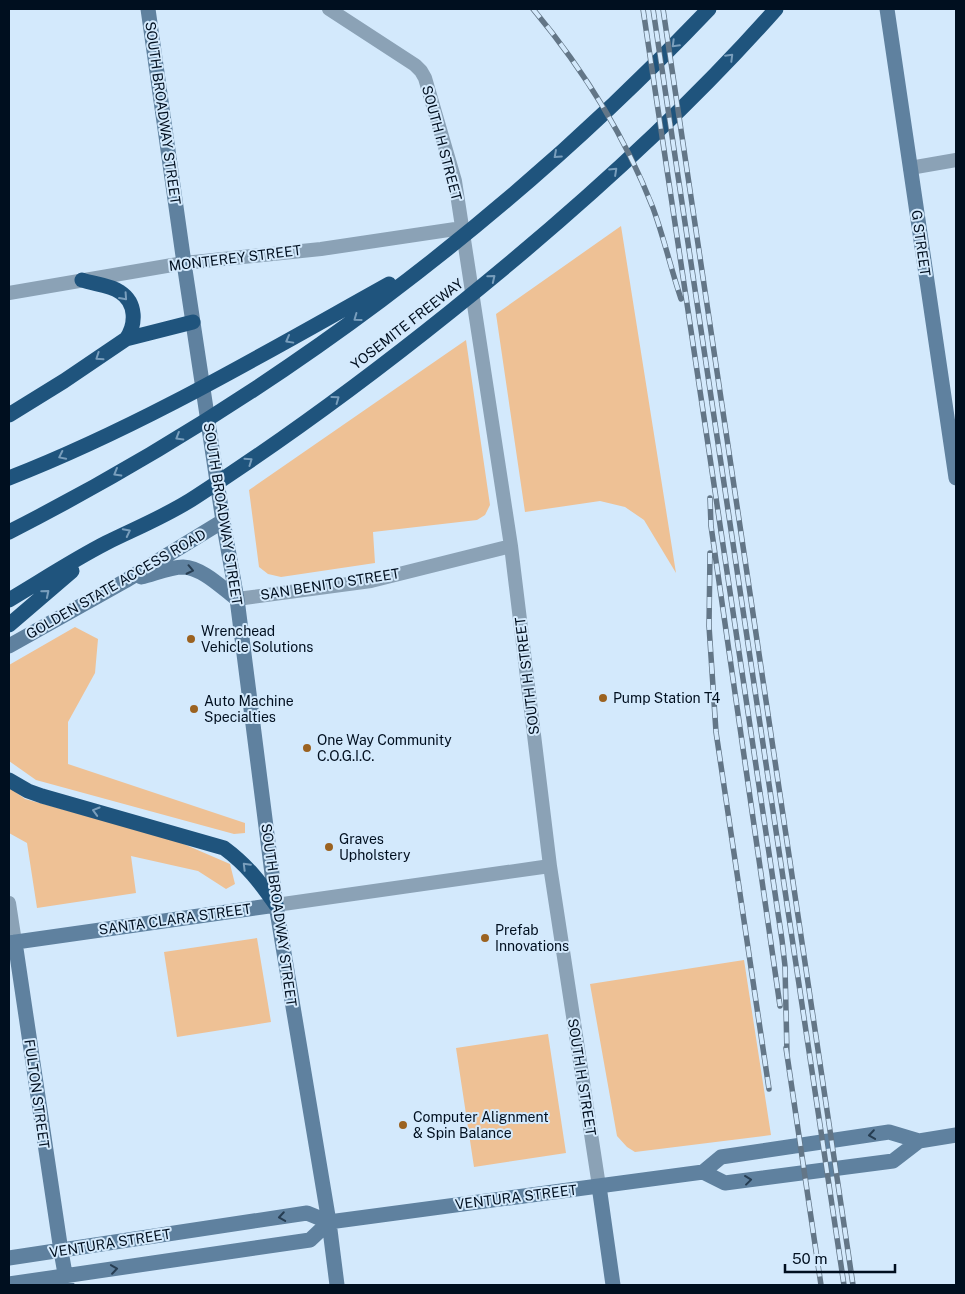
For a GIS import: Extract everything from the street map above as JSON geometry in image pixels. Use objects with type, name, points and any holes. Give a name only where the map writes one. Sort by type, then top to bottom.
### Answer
[{"type":"highway","points":[[9,532],[40,517],[159,449],[240,399],[288,367],[438,257],[495,210],[594,122],[709,9]]},
{"type":"highway","name":"YOSEMITE FREEWAY","points":[[9,600],[103,545],[194,498],[309,419],[400,352],[567,216],[666,123],[776,9]]},
{"type":"highway","points":[[9,478],[53,461],[197,391],[438,257]]},
{"type":"highway","points":[[82,280],[119,291],[127,299],[134,318],[132,330],[126,339]]},
{"type":"highway","points":[[9,414],[64,381],[126,339],[193,322]]},
{"type":"highway","points":[[9,625],[103,545]]},
{"type":"highway","points":[[9,780],[28,791],[42,796],[224,848],[253,873],[276,905]]},
{"type":"street","name":"SOUTH BROADWAY STREET","points":[[148,9],[184,263],[223,521],[237,599],[276,905],[329,1222],[337,1285]]},
{"type":"street","name":"SOUTH H STREET","points":[[329,9],[421,71],[425,78],[455,181],[511,546],[550,866],[613,1285]]},
{"type":"street","name":"G STREET","points":[[887,9],[956,478]]},
{"type":"street","points":[[910,168],[956,160]]},
{"type":"street","name":"MONTEREY STREET","points":[[9,293],[184,263],[321,249],[462,228]]},
{"type":"street","name":"GOLDEN STATE ACCESS ROAD","points":[[9,646],[125,581],[223,521]]},
{"type":"street","name":"SAN BENITO STREET","points":[[237,599],[371,580],[511,546]]},
{"type":"street","points":[[125,581],[184,567],[196,570],[237,599]]},
{"type":"street","name":"SANTA CLARA STREET","points":[[12,943],[550,866]]},
{"type":"street","name":"FULTON STREET","points":[[9,903],[12,943],[67,1281]]},
{"type":"street","name":"VENTURA STREET","points":[[9,1258],[307,1213],[329,1222],[702,1172],[721,1157],[889,1132],[919,1141],[956,1136]]},
{"type":"street","name":"VENTURA STREET","points":[[702,1172],[725,1183],[893,1161],[919,1141]]},
{"type":"street","name":"VENTURA STREET","points":[[9,1284],[67,1281],[310,1240],[329,1222]]},
{"type":"shaded area","points":[[621,226],[676,573],[644,520],[625,507],[600,501],[525,512],[496,314]]},
{"type":"shaded area","points":[[466,340],[490,505],[485,515],[477,520],[373,532],[375,563],[281,577],[268,574],[259,567],[249,490]]},
{"type":"shaded area","points":[[75,627],[98,639],[95,673],[68,722],[68,764],[245,823],[245,833],[234,834],[36,780],[9,761],[9,665]]},
{"type":"shaded area","points":[[9,787],[25,799],[172,839],[230,864],[235,884],[226,889],[198,871],[131,856],[136,893],[37,908],[27,843],[9,833]]},
{"type":"shaded area","points":[[257,938],[271,1022],[177,1037],[164,952]]},
{"type":"shaded area","points":[[744,960],[771,1135],[635,1152],[627,1147],[617,1136],[590,984]]},
{"type":"shaded area","points":[[548,1034],[566,1153],[474,1167],[456,1048]]},
{"type":"railway","points":[[533,9],[585,79],[616,129],[653,208],[681,299]]},
{"type":"railway","points":[[643,9],[782,940],[785,966],[787,1054]]},
{"type":"railway","points":[[653,9],[844,1285]]},
{"type":"railway","points":[[663,9],[853,1285]]},
{"type":"railway","points":[[710,498],[711,526],[780,1006]]},
{"type":"railway","points":[[710,553],[709,626],[716,732],[769,1089]]},
{"type":"railway","points":[[786,1048],[821,1285]]},
{"type":"place","name":"Wrenchead Vehicle Solutions","points":[[191,639]]},
{"type":"place","name":"Pump Station T4","points":[[603,698]]},
{"type":"place","name":"Auto Machine Specialties","points":[[194,709]]},
{"type":"place","name":"One Way Community C.O.G.I.C.","points":[[307,748]]},
{"type":"place","name":"Graves Upholstery","points":[[329,847]]},
{"type":"place","name":"Prefab Innovations","points":[[485,938]]},
{"type":"place","name":"Computer Alignment & Spin Balance","points":[[403,1125]]}]
